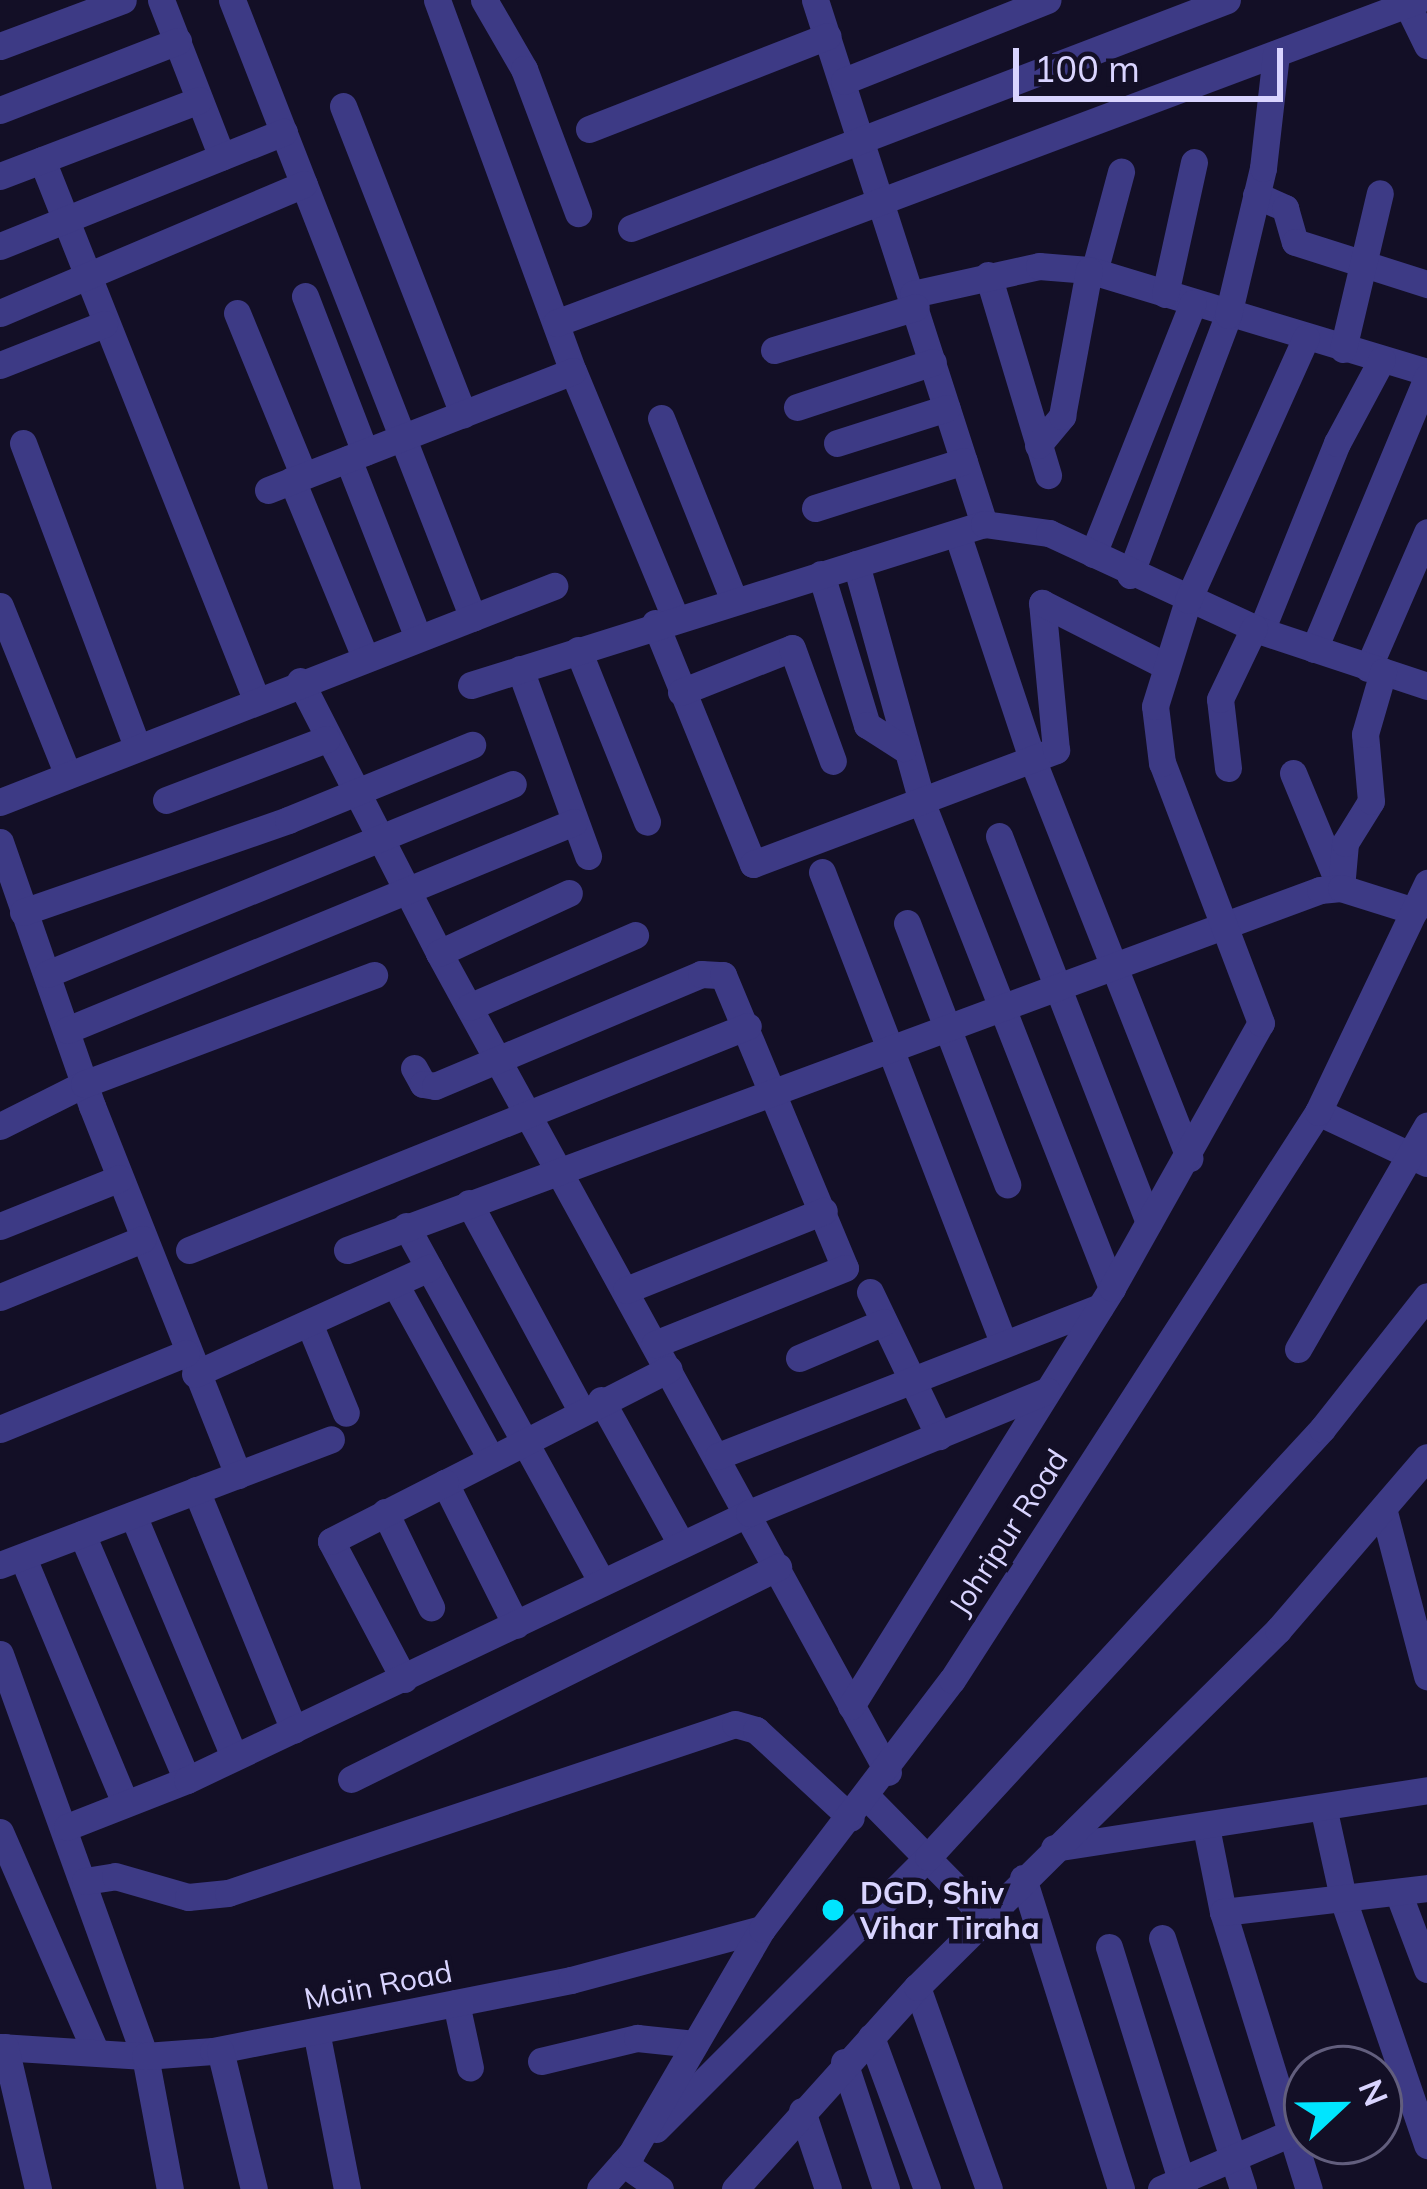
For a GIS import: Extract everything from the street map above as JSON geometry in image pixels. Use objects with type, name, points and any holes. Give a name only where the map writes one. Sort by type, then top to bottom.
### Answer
[{"type":"street","points":[[0,46],[123,0]]},
{"type":"street","points":[[161,0],[222,157]]},
{"type":"street","points":[[232,0],[473,617]]},
{"type":"street","points":[[437,0],[665,620],[681,692],[753,865],[923,806],[1033,761],[1060,744],[1042,603],[1166,666]]},
{"type":"street","points":[[484,0],[524,69],[578,212]]},
{"type":"street","points":[[815,0],[964,460],[970,528],[1033,761],[1189,1158]]},
{"type":"street","points":[[631,228],[1227,0]]},
{"type":"street","points":[[844,81],[1037,2]]},
{"type":"street","points":[[556,323],[884,204],[1400,4],[1427,45]]},
{"type":"street","points":[[590,129],[828,36]]},
{"type":"street","points":[[0,110],[178,41]]},
{"type":"street","points":[[1130,575],[1228,315],[1256,195],[1276,54]]},
{"type":"street","points":[[0,176],[199,100]]},
{"type":"street","points":[[344,106],[463,414]]},
{"type":"street","points":[[0,246],[284,132]]},
{"type":"street","points":[[42,160],[256,700]]},
{"type":"street","points":[[1165,294],[1195,162]]},
{"type":"street","points":[[1038,445],[1062,416],[1092,271],[1121,172]]},
{"type":"street","points":[[0,313],[88,281],[304,184]]},
{"type":"street","points":[[1343,349],[1380,193]]},
{"type":"street","points":[[1256,195],[1282,205],[1295,242],[1427,284]]},
{"type":"street","points":[[773,350],[988,275],[1039,266],[1092,271],[1427,375],[1315,649]]},
{"type":"street","points":[[988,275],[1048,475]]},
{"type":"street","points":[[305,296],[418,638]]},
{"type":"street","points":[[1093,554],[1193,302]]},
{"type":"street","points":[[237,313],[288,482],[365,657]]},
{"type":"street","points":[[0,364],[104,324]]},
{"type":"street","points":[[851,1706],[1106,1298],[1189,1158],[1262,1018],[1155,734],[1166,666],[1188,600],[1306,338]]},
{"type":"street","points":[[1228,768],[1220,699],[1257,630],[1300,524],[1382,359]]},
{"type":"street","points":[[797,407],[933,362]]},
{"type":"street","points":[[288,482],[573,371]]},
{"type":"street","points":[[837,443],[947,408]]},
{"type":"street","points":[[661,418],[733,598]]},
{"type":"street","points":[[22,442],[137,747]]},
{"type":"street","points":[[815,508],[964,460]]},
{"type":"street","points":[[471,685],[733,598],[970,528],[1049,533],[1130,575],[1257,630],[1427,686]]},
{"type":"street","points":[[1341,888],[1345,843],[1370,800],[1365,734],[1376,670],[1427,532]]},
{"type":"street","points":[[856,564],[903,748],[1106,1298]]},
{"type":"street","points":[[821,574],[867,725],[903,748]]},
{"type":"street","points":[[0,802],[300,681],[554,586]]},
{"type":"street","points":[[0,606],[68,776]]},
{"type":"street","points":[[681,692],[792,648],[833,761]]},
{"type":"street","points":[[578,650],[646,822]]},
{"type":"street","points":[[520,669],[588,856]]},
{"type":"street","points":[[300,681],[352,792],[888,1772]]},
{"type":"street","points":[[166,800],[327,740]]},
{"type":"street","points":[[23,912],[472,745]]},
{"type":"street","points":[[1293,773],[1341,888]]},
{"type":"street","points":[[46,974],[513,784]]},
{"type":"street","points":[[67,1030],[574,822]]},
{"type":"street","points":[[999,836],[1149,1222]]},
{"type":"street","points":[[0,842],[84,1084],[190,1363],[238,1475]]},
{"type":"street","points":[[822,872],[1003,1342]]},
{"type":"street","name":"Johripur Road","points":[[601,2189],[627,2159],[762,1929],[888,1772],[1318,1112],[1427,883]]},
{"type":"street","points":[[347,1250],[557,1168],[1341,888],[1414,911]]},
{"type":"street","points":[[439,952],[569,893]]},
{"type":"street","points":[[907,923],[1007,1184]]},
{"type":"street","points":[[469,1007],[635,935]]},
{"type":"street","points":[[404,1679],[331,1541],[591,1405],[662,1356],[843,1271],[824,1211],[748,1026],[729,985],[712,972],[429,1087],[414,1068]]},
{"type":"street","points":[[0,1126],[84,1084],[374,975]]},
{"type":"street","points":[[189,1250],[748,1026]]},
{"type":"street","points":[[1318,1112],[1420,1158]]},
{"type":"street","points":[[1298,1349],[1420,1158],[1427,1126]]},
{"type":"street","points":[[0,1226],[120,1178]]},
{"type":"street","points":[[469,1203],[681,1544]]},
{"type":"street","points":[[626,1290],[824,1211]]},
{"type":"street","points":[[406,1226],[602,1582]]},
{"type":"street","points":[[0,1298],[143,1239]]},
{"type":"street","points":[[0,1429],[309,1323],[429,1268]]},
{"type":"street","points":[[395,1284],[490,1457]]},
{"type":"street","points":[[870,1292],[939,1436]]},
{"type":"street","points":[[656,2186],[627,2159],[928,1857],[1322,1429],[1427,1296]]},
{"type":"street","points":[[718,1456],[1106,1298]]},
{"type":"street","points":[[799,1358],[884,1322]]},
{"type":"street","points":[[309,1323],[346,1413]]},
{"type":"street","points":[[67,1827],[187,1780],[749,1513],[1047,1390]]},
{"type":"street","points":[[125,1803],[11,1562],[331,1439]]},
{"type":"street","points":[[735,2189],[758,2176],[802,2111],[917,1987],[969,1899],[1023,1878],[1174,1736],[1384,1512],[1427,1456]]},
{"type":"street","points":[[446,1483],[516,1625]]},
{"type":"street","points":[[196,1490],[294,1730]]},
{"type":"street","points":[[385,1512],[431,1607]]},
{"type":"street","points":[[1384,1512],[1427,1676]]},
{"type":"street","points":[[133,1514],[234,1757]]},
{"type":"street","points":[[82,1534],[187,1780]]},
{"type":"street","points":[[351,1779],[778,1567]]},
{"type":"street","points":[[0,1654],[67,1827],[145,2056],[170,2189]]},
{"type":"street","points":[[86,1881],[115,1876],[214,1897],[735,1724],[755,1730],[928,1857],[969,1899]]},
{"type":"street","points":[[1054,1848],[1324,1811],[1427,1790]]},
{"type":"street","points":[[1324,1811],[1344,1902],[1427,2145]]},
{"type":"street","points":[[1206,1827],[1223,1912],[1283,2107]]},
{"type":"street","points":[[2,1842],[95,2051]]},
{"type":"street","points":[[1023,1878],[1121,2189]]},
{"type":"street","points":[[1223,1912],[1344,1902],[1427,1888]]},
{"type":"street","points":[[1399,1895],[1427,1969]]},
{"type":"street","name":"Main Road","points":[[4,2040],[145,2056],[220,2050],[456,2003],[762,1929]]},
{"type":"street","points":[[1162,1938],[1243,2189]]},
{"type":"street","points":[[1109,1947],[1175,2186],[1283,2136]]},
{"type":"street","points":[[917,1987],[989,2189]]},
{"type":"street","points":[[456,2003],[470,2068]]},
{"type":"street","points":[[316,2031],[347,2189]]},
{"type":"street","points":[[871,2037],[927,2189]]},
{"type":"street","points":[[541,2061],[637,2038],[695,2044]]},
{"type":"street","points":[[4,2040],[38,2189]]},
{"type":"street","points":[[220,2050],[254,2189]]},
{"type":"street","points":[[844,2062],[886,2189]]},
{"type":"street","points":[[802,2111],[828,2189]]},
{"type":"place","name":"DGD, Shiv Vihar Tiraha","points":[[833,1910]]}]
